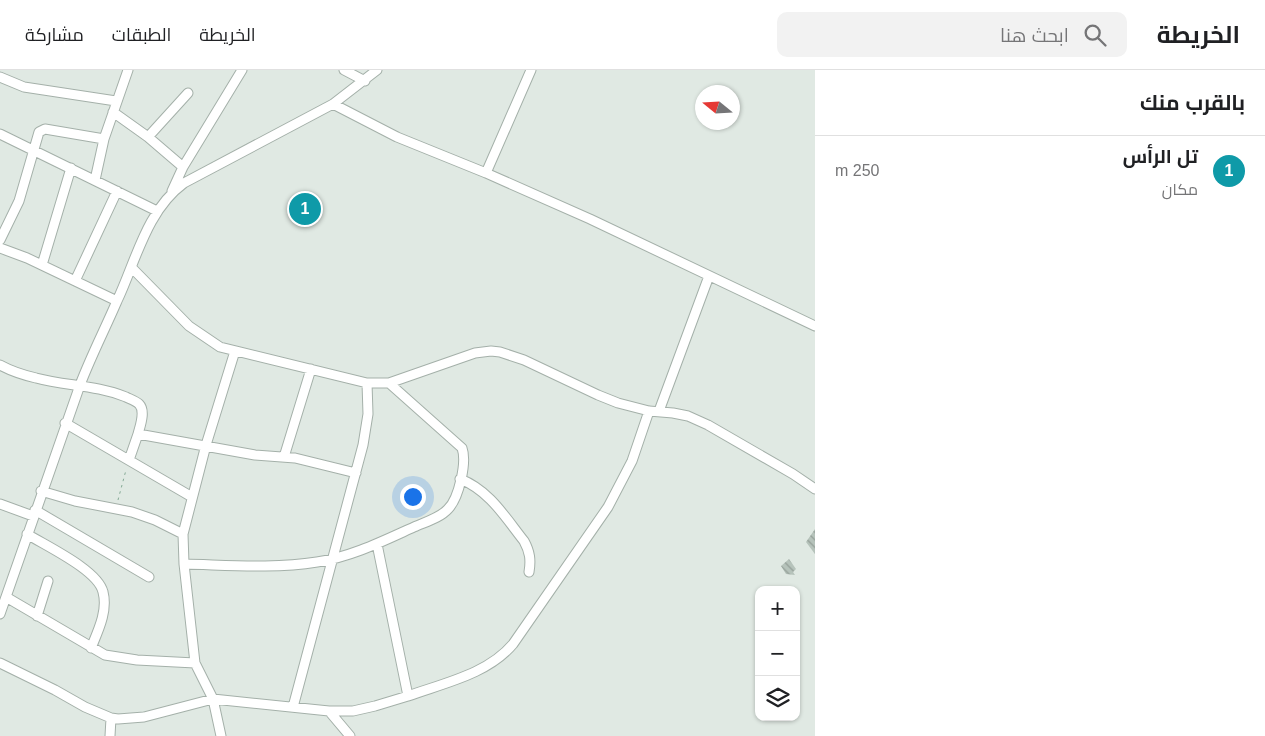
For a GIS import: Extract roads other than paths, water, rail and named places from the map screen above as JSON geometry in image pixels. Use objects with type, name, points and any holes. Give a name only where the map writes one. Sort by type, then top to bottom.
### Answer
[{"type":"street","points":[[95,180],[104,140],[128,70]]},
{"type":"street","points":[[344,70],[364,80]]},
{"type":"street","points":[[0,614],[80,384],[157,211],[177,188],[333,104],[377,70]]},
{"type":"street","points":[[486,173],[531,70]]},
{"type":"street","points":[[169,196],[237,72]]},
{"type":"street","points":[[0,77],[24,87],[116,101]]},
{"type":"street","points":[[148,137],[188,93]]},
{"type":"street","points":[[333,104],[396,137],[486,173],[590,219],[815,326]]},
{"type":"street","points":[[113,112],[148,137],[183,168]]},
{"type":"street","points":[[0,240],[19,201],[39,132],[46,129],[104,140]]},
{"type":"street","points":[[0,134],[157,211]]},
{"type":"street","points":[[42,265],[71,168]]},
{"type":"street","points":[[75,281],[117,191]]},
{"type":"street","points":[[0,248],[42,265],[117,302]]},
{"type":"street","points":[[132,268],[189,326],[220,346],[235,351],[367,383],[389,383],[475,354],[491,351],[500,352],[524,360],[598,395],[649,411],[688,416],[708,425],[793,474],[815,489]]},
{"type":"street","points":[[659,411],[710,276]]},
{"type":"street","points":[[221,736],[213,700],[195,663],[184,564],[183,534],[206,445],[235,351]]},
{"type":"street","points":[[0,365],[22,375],[80,384],[121,395],[140,404],[142,419],[130,460]]},
{"type":"street","points":[[284,457],[311,369]]},
{"type":"street","points":[[294,707],[366,429],[367,383]]},
{"type":"street","points":[[184,564],[249,566],[316,562],[332,559],[377,544],[448,510],[452,504],[464,464],[462,448],[389,383]]},
{"type":"street","points":[[0,663],[85,708],[111,718],[127,719],[144,717],[213,700],[329,711],[353,711],[408,696],[479,670],[504,655],[513,644],[608,508],[632,461],[649,411]]},
{"type":"street","points":[[65,423],[192,497]]},
{"type":"street","points":[[138,434],[255,455],[309,461],[356,473]]},
{"type":"street","points":[[460,479],[484,492],[524,541],[529,550],[531,560],[529,572]]},
{"type":"street","points":[[42,491],[75,501],[144,515],[183,534]]},
{"type":"street","points":[[0,504],[34,513],[149,577]]},
{"type":"street","points":[[27,534],[90,573],[100,584],[103,592],[104,606],[99,629],[91,648]]},
{"type":"street","points":[[377,544],[408,696]]},
{"type":"street","points":[[37,616],[48,581]]},
{"type":"street","points":[[6,597],[91,648],[105,654],[137,660],[195,663]]},
{"type":"street","points":[[329,711],[350,736]]},
{"type":"street","points":[[110,736],[111,718]]},
{"type":"place","name":"تل الرأس","points":[[305,209]]}]
